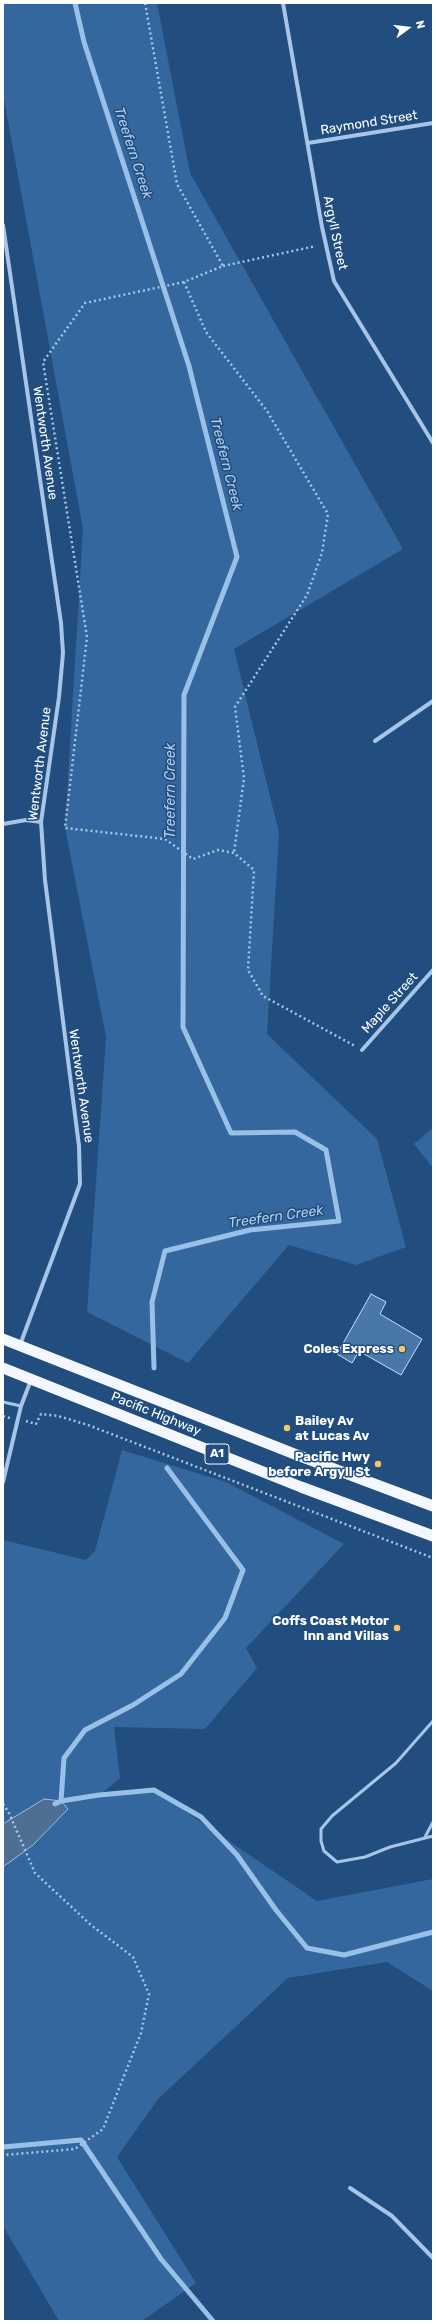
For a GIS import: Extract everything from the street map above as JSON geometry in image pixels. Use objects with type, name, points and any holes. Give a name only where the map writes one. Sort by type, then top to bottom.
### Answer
[{"type":"highway","name":"Pacific Highway","points":[[3,1339],[290,1452],[433,1506]]},
{"type":"highway","name":"Pacific Highway","points":[[3,1368],[301,1487],[433,1536]]},
{"type":"street","name":"Argyll Street","points":[[282,3],[334,281],[433,443]]},
{"type":"street","name":"Raymond Street","points":[[308,143],[433,123]]},
{"type":"street","name":"Wentworth Avenue","points":[[3,225],[61,623],[63,653],[59,697],[41,822],[45,880],[79,1146],[80,1184],[20,1346]]},
{"type":"street","points":[[375,741],[433,701]]},
{"type":"street","points":[[3,824],[26,820],[41,822]]},
{"type":"street","name":"Maple Street","points":[[362,1050],[433,970]]},
{"type":"street","points":[[3,1482],[21,1406],[31,1380]]},
{"type":"street","points":[[350,2188],[392,2216],[433,2258]]},
{"type":"lane","points":[[3,1402],[21,1406]]},
{"type":"lane","points":[[433,1721],[396,1763],[332,1816],[321,1829],[321,1841],[324,1851],[337,1862],[365,1857],[425,1837],[433,1836]]},
{"type":"lane","points":[[425,1837],[433,1822]]},
{"type":"path","points":[[145,3],[177,184],[222,266]]},
{"type":"path","points":[[326,244],[222,266],[184,282],[86,303],[43,362],[87,637],[65,828],[165,839],[193,859],[218,850],[234,853],[254,870],[248,970],[263,996],[362,1050]]},
{"type":"path","points":[[184,282],[206,332],[267,411],[328,514],[322,553],[307,595],[235,707],[244,778],[234,853]]},
{"type":"path","points":[[32,1422],[36,1424],[41,1414],[58,1416],[88,1425],[433,1558]]},
{"type":"path","points":[[3,1804],[9,1813],[35,1873],[91,1925],[133,1957],[149,1994],[142,2032],[103,2129],[75,2150],[3,2155]]},
{"type":"shaded area","points":[[3,3],[157,3],[190,173],[403,549],[234,649],[279,833],[267,1034],[377,1139],[406,1247],[356,1265],[289,1245],[188,1363],[87,1312],[106,1037],[65,828],[83,529],[3,94]]},
{"type":"shaded area","points":[[433,1128],[433,1168],[414,1144]]},
{"type":"shaded area","points":[[122,1450],[226,1482],[344,1544],[246,1648],[257,1668],[205,1729],[114,1727],[120,1778],[100,1795],[154,1790],[317,1901],[433,1879],[433,1991],[387,1962],[288,1978],[158,2099],[117,2157],[196,2283],[142,2321],[59,2321],[3,2226],[3,1867],[8,1865],[44,1799],[3,1824],[3,1540],[86,1560],[95,1551]]},
{"type":"shaded area","points":[[44,1799],[61,1801],[68,1809],[33,1845],[3,1867],[3,1824]]},
{"type":"building","points":[[371,1294],[386,1302],[380,1314],[422,1339],[401,1375],[359,1351],[352,1363],[337,1354]]},
{"type":"waterway","name":"Treefern Creek","points":[[75,3],[84,42],[189,366],[237,557],[184,695],[183,1027],[231,1133],[295,1132],[326,1150],[339,1221],[250,1230],[165,1251],[152,1302],[154,1368]]},
{"type":"waterway","points":[[61,1801],[64,1758],[85,1730],[133,1705],[181,1674],[225,1618],[243,1570],[167,1468]]},
{"type":"waterway","points":[[55,1804],[61,1801],[99,1795],[154,1790],[201,1817],[237,1855],[276,1910],[307,1948],[344,1955],[433,1932]]},
{"type":"waterway","points":[[3,2147],[81,2140],[161,2259],[213,2321]]},
{"type":"place","name":"Coles Express","points":[[402,1349]]},
{"type":"place","name":"Bailey Av at Lucas Av","points":[[287,1428]]},
{"type":"place","name":"Pacific Hwy before Argyll St","points":[[378,1464]]},
{"type":"place","name":"Coffs Coast Motor Inn and Villas","points":[[397,1628]]}]
